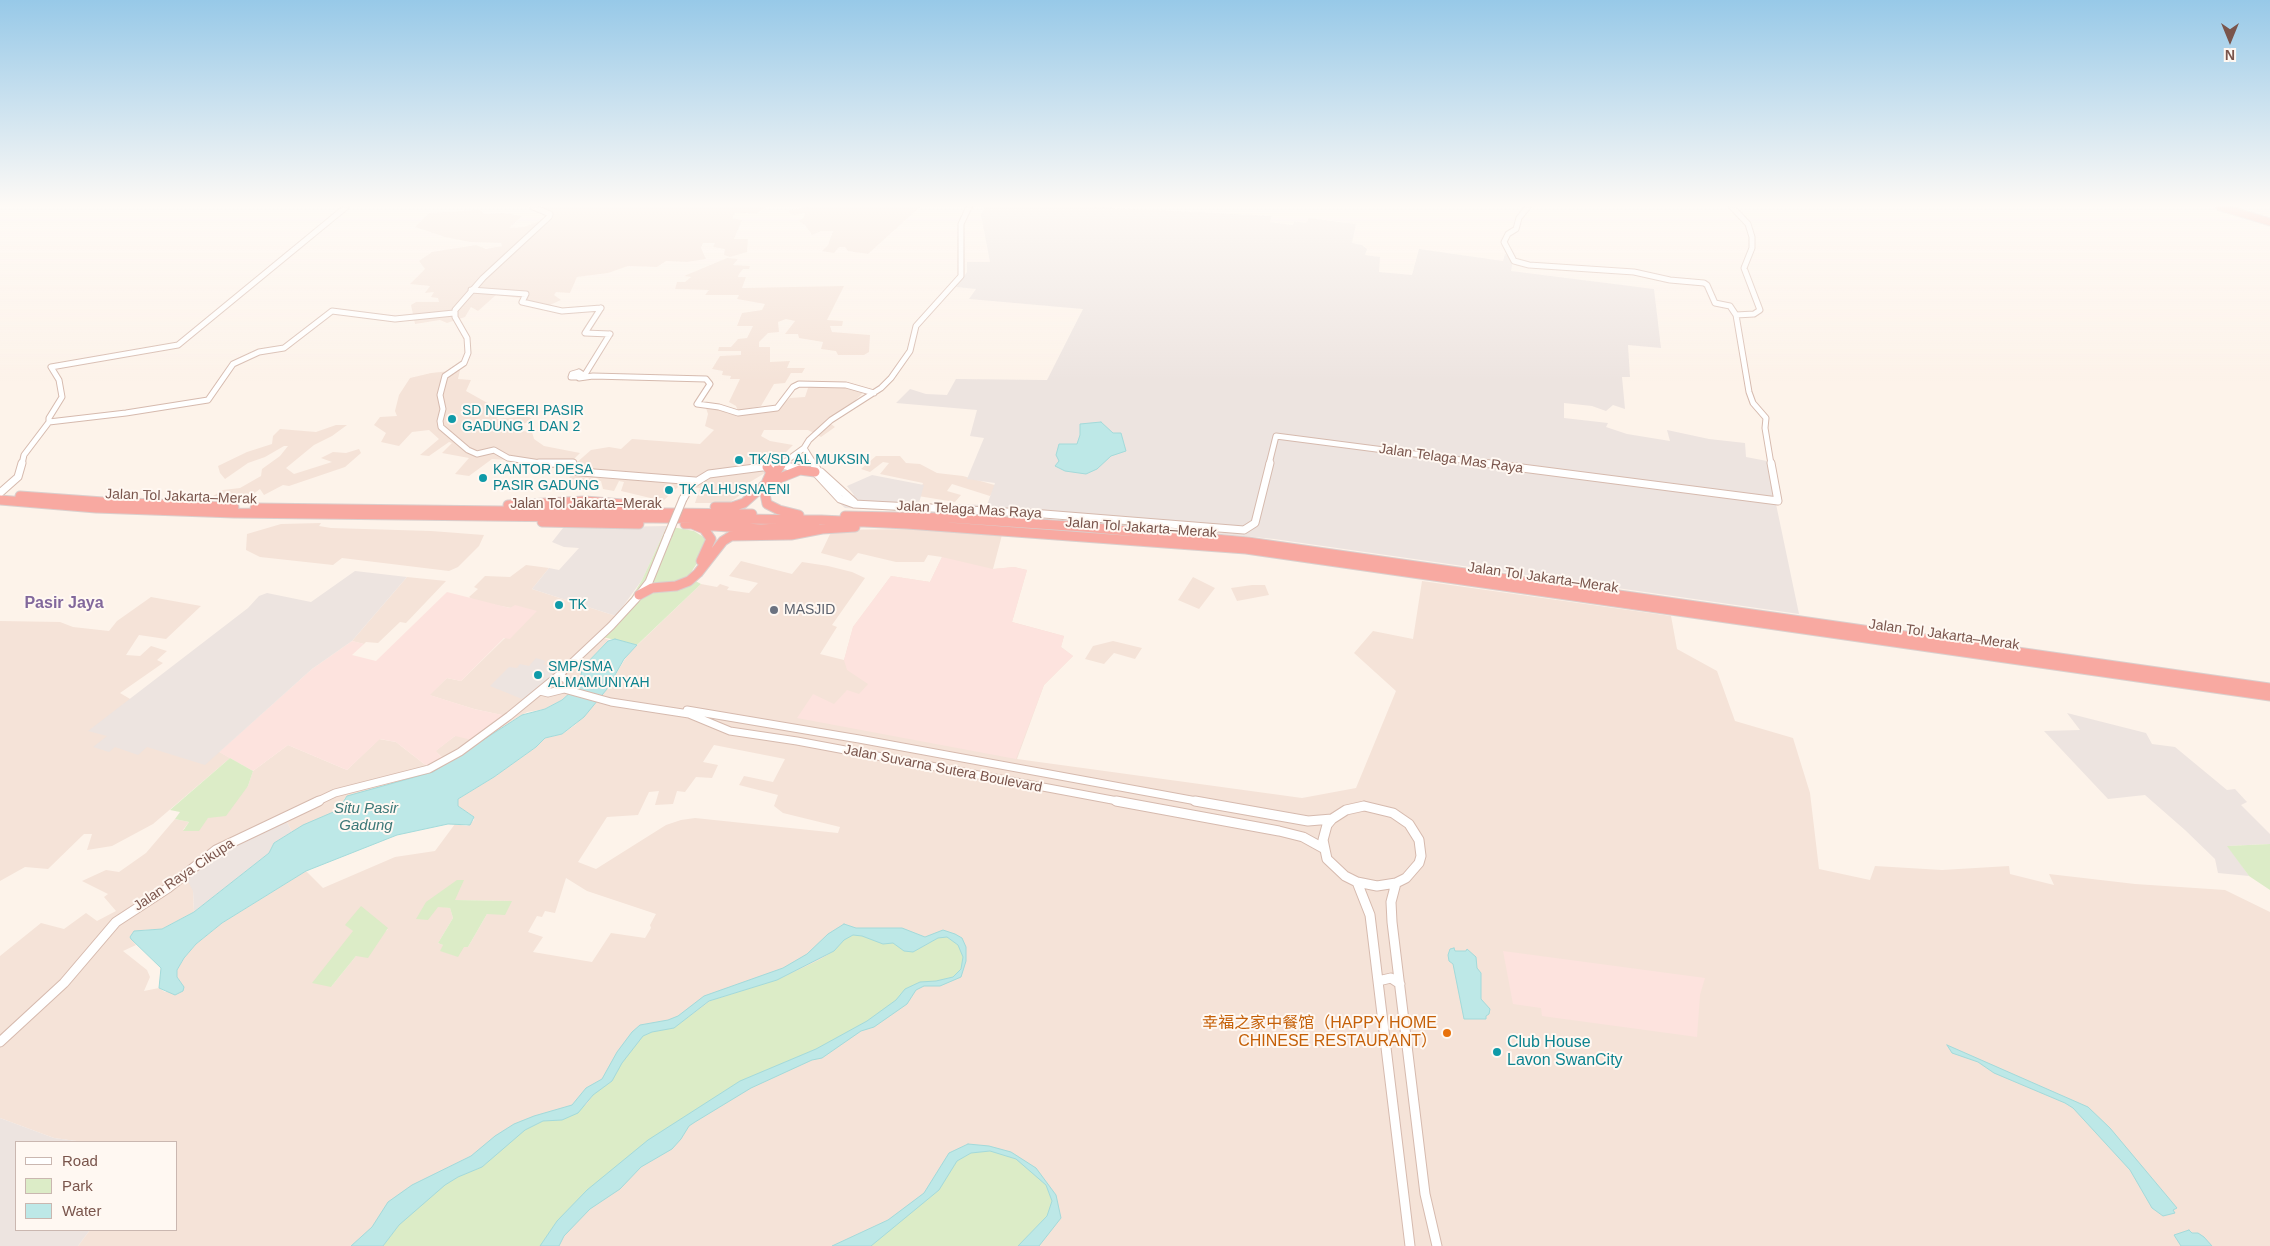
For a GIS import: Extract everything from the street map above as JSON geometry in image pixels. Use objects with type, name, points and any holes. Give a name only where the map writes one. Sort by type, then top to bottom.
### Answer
[{"type":"highway","points":[[785,464],[765,494],[766,502],[771,507],[799,515]]},
{"type":"highway","points":[[455,510],[586,501],[653,507],[732,507],[744,503],[785,464]]},
{"type":"highway","points":[[764,485],[770,474],[770,470],[766,467]]},
{"type":"highway","points":[[775,480],[793,472],[816,470]]},
{"type":"highway","name":"Jalan Tol Jakarta–Merak","points":[[0,494],[103,502],[240,508],[950,518],[1084,527],[1248,542],[2270,688]]},
{"type":"highway","name":"Jalan Tol Jakarta–Merak","points":[[0,500],[96,508],[234,513],[868,522],[993,529],[1246,549],[2270,696]]},
{"type":"highway","points":[[492,518],[567,524],[692,524],[786,529],[868,522]]},
{"type":"highway","points":[[650,582],[664,584],[680,582],[701,561],[711,539],[704,529],[692,524]]},
{"type":"highway","points":[[639,594],[652,588],[676,586],[689,581],[698,573],[723,541],[731,536],[791,535],[822,529],[860,527],[993,529]]},
{"type":"street","points":[[0,494],[18,477],[19,466],[24,455],[49,422],[48,418],[62,394],[59,380],[51,367],[178,345],[275,265]]},
{"type":"street","points":[[454,313],[471,290],[498,265]]},
{"type":"street","points":[[785,464],[804,448],[831,420],[874,393],[891,378],[910,351],[914,342],[913,333],[916,326],[960,280],[962,265]]},
{"type":"street","points":[[1534,265],[1596,268],[1612,272],[1638,273],[1646,277],[1702,282],[1708,285],[1715,303],[1730,307],[1736,315],[1756,313],[1760,309],[1749,286],[1745,265]]},
{"type":"street","points":[[471,290],[526,294],[522,302],[562,311],[601,308],[585,333],[608,334],[583,375],[706,379],[710,384],[697,404],[723,408],[738,413],[777,408],[794,387],[799,384],[846,385],[874,393]]},
{"type":"street","points":[[49,422],[126,413],[210,399],[227,370],[233,364],[263,351],[284,348],[332,311],[395,319],[454,313]]},
{"type":"street","points":[[454,313],[467,338],[468,354],[464,363],[445,376],[440,396],[443,408],[440,422],[442,427],[468,450],[479,454],[496,450],[508,458],[547,464],[573,463],[569,471],[695,482],[716,472],[785,464],[816,470]]},
{"type":"street","name":"Jalan Telaga Mas Raya","points":[[804,448],[816,470],[840,499],[858,505],[1090,517],[1244,530],[1255,523],[1276,436],[1778,502],[1764,428],[1766,418],[1753,403],[1749,392],[1736,315]]},
{"type":"street","points":[[766,467],[804,448]]},
{"type":"street","name":"Jalan Raya Cikupa","points":[[0,1042],[75,971],[116,922],[168,888],[216,850],[334,794],[357,786],[395,779],[429,769],[460,752],[540,691],[611,626],[650,582],[683,499],[695,482]]},
{"type":"street","points":[[540,691],[548,693],[565,688],[567,680],[559,675]]},
{"type":"street","name":"Jalan Suvarna Sutera Boulevard","points":[[565,688],[614,701],[689,714],[723,730],[796,741],[1293,834],[1323,848]]},
{"type":"street","name":"Jalan Suvarna Sutera Boulevard","points":[[614,701],[692,711],[803,729],[1308,821],[1332,819]]},
{"type":"street","points":[[796,741],[803,729]]},
{"type":"street","points":[[908,762],[923,758],[918,750]]},
{"type":"street","points":[[1364,806],[1393,813],[1409,824],[1419,840],[1421,856],[1414,872],[1396,883],[1377,886],[1357,882],[1335,868],[1327,859],[1323,848],[1324,832],[1332,819],[1346,810],[1364,806]]},
{"type":"street","points":[[1223,821],[1228,814],[1225,807]]},
{"type":"street","points":[[1357,882],[1370,915],[1410,1246]]},
{"type":"street","points":[[1396,883],[1391,908],[1425,1194],[1437,1246]]},
{"type":"street","points":[[1378,982],[1385,978],[1391,978],[1400,984]]},
{"type":"shaded area","points":[[422,265],[660,265],[657,267],[628,266],[608,273],[577,277],[570,293],[556,292],[554,295],[561,300],[550,305],[532,304],[520,298],[496,295],[478,311],[471,307],[465,317],[447,323],[440,320],[415,324],[411,305],[416,302],[439,302],[438,298],[431,297],[434,292],[425,293],[430,286],[410,284],[425,269]]},
{"type":"shaded area","points":[[710,265],[750,266],[749,269],[743,269],[739,274],[738,277],[746,277],[742,288],[844,286],[827,320],[843,321],[842,326],[830,326],[832,332],[870,335],[869,352],[864,355],[838,355],[836,351],[821,349],[823,342],[799,338],[798,334],[785,334],[795,321],[786,319],[778,322],[779,332],[768,333],[759,342],[759,347],[770,347],[770,362],[790,361],[787,368],[805,368],[802,373],[791,373],[785,383],[774,384],[761,406],[738,411],[736,406],[729,402],[740,379],[730,379],[731,376],[722,375],[723,371],[712,369],[720,356],[741,355],[741,351],[718,351],[719,347],[731,347],[738,339],[747,338],[753,326],[737,326],[742,313],[762,310],[765,304],[737,299],[739,295],[705,295],[709,290],[675,289],[677,282],[685,282],[691,277],[684,276]]},
{"type":"shaded area","points":[[967,265],[1379,265],[1379,272],[1412,275],[1415,265],[1512,265],[1511,271],[1654,289],[1661,348],[1628,345],[1630,377],[1622,377],[1625,409],[1613,405],[1606,411],[1592,406],[1564,403],[1564,418],[1608,423],[1606,427],[1627,434],[1670,441],[1667,430],[1709,439],[1745,443],[1746,457],[1767,461],[1799,614],[1274,539],[1093,521],[845,508],[836,500],[854,495],[847,486],[872,475],[924,485],[919,503],[987,505],[995,483],[967,479],[984,438],[970,436],[977,410],[896,403],[910,389],[926,394],[947,395],[956,379],[1047,380],[1083,309],[969,299],[976,289],[956,287],[967,272]]},
{"type":"shaded area","points":[[460,370],[458,379],[471,380],[466,391],[500,410],[497,419],[528,416],[534,421],[509,427],[513,430],[532,432],[534,439],[544,446],[580,453],[569,464],[492,459],[469,476],[455,474],[469,458],[442,453],[452,443],[449,442],[429,456],[420,455],[439,439],[429,430],[412,432],[399,446],[381,442],[386,433],[374,425],[380,417],[397,416],[395,411],[399,395],[410,378],[431,373]]},
{"type":"shaded area","points":[[809,385],[852,388],[863,393],[831,424],[835,427],[821,437],[808,430],[764,430],[761,436],[770,441],[793,445],[765,473],[740,488],[743,493],[729,503],[695,503],[700,488],[678,487],[663,501],[621,491],[624,482],[619,481],[614,491],[603,489],[601,481],[569,479],[575,464],[591,450],[609,447],[621,449],[632,439],[700,444],[714,430],[705,426],[708,414],[706,408],[722,408],[726,413],[736,415],[764,413],[777,409],[790,398],[805,397]]},
{"type":"shaded area","points":[[336,425],[347,425],[332,436],[314,445],[286,468],[294,474],[332,462],[321,458],[333,452],[346,453],[359,449],[361,453],[345,467],[289,486],[283,485],[264,495],[260,489],[244,501],[235,496],[219,500],[213,496],[223,490],[240,488],[261,476],[262,469],[280,456],[288,446],[284,446],[265,457],[248,463],[225,479],[220,473],[218,466],[247,452],[272,444],[273,436],[280,429],[316,432]]},
{"type":"shaded area","points":[[876,456],[900,456],[906,463],[920,464],[937,473],[963,476],[998,486],[990,496],[952,484],[947,491],[961,495],[955,502],[918,496],[923,483],[880,474],[889,463],[883,462],[870,472],[861,469]]},
{"type":"shaded area","points":[[321,523],[319,526],[331,528],[431,531],[484,535],[479,546],[458,567],[449,571],[342,558],[333,565],[260,557],[246,550],[247,534],[281,524]]},
{"type":"shaded area","points":[[667,526],[642,580],[616,616],[532,589],[549,568],[559,570],[579,548],[564,547],[552,542],[563,528]]},
{"type":"shaded area","points":[[914,529],[1002,535],[993,569],[1014,567],[1027,570],[1012,622],[1064,636],[1061,647],[1073,656],[1044,685],[1017,759],[1302,798],[1356,788],[1396,691],[1354,653],[1373,631],[1413,639],[1422,581],[1671,616],[1677,649],[1717,671],[1735,721],[1793,738],[1810,793],[1819,869],[1870,880],[1875,866],[1942,870],[2009,866],[2010,874],[2054,885],[2049,874],[2135,884],[2225,890],[2270,912],[2270,1246],[78,1246],[89,1231],[178,1231],[178,1141],[76,1141],[54,1138],[0,1118],[0,956],[41,923],[64,929],[86,913],[97,921],[116,911],[104,897],[108,894],[82,881],[106,870],[119,872],[146,853],[175,819],[189,822],[183,830],[208,818],[248,786],[253,771],[288,745],[347,770],[379,739],[396,742],[428,767],[443,758],[435,751],[455,736],[506,716],[474,709],[429,695],[447,678],[461,681],[505,638],[511,608],[475,601],[469,597],[478,589],[474,587],[485,576],[510,577],[526,565],[549,568],[532,589],[616,616],[599,636],[609,640],[585,665],[579,685],[562,700],[545,709],[527,712],[433,772],[345,798],[338,810],[292,832],[286,820],[193,891],[194,912],[162,929],[144,930],[131,939],[136,945],[123,951],[147,970],[150,977],[144,991],[159,988],[165,992],[183,987],[177,977],[177,970],[196,944],[222,923],[306,871],[323,888],[395,857],[435,851],[455,824],[467,826],[474,820],[474,817],[458,806],[458,799],[494,777],[536,747],[545,738],[562,734],[575,725],[607,689],[628,654],[701,584],[717,587],[720,584],[729,587],[727,590],[749,593],[758,583],[729,576],[741,561],[792,574],[802,562],[852,572],[865,578],[832,625],[837,627],[820,654],[844,660],[853,627],[891,576],[930,582],[942,557],[928,555],[924,562],[896,562],[858,553],[851,561],[821,553],[832,530]],"holes":[[[714,745],[785,759],[773,782],[744,776],[739,785],[778,795],[774,806],[783,813],[840,827],[838,833],[695,818],[666,825],[596,869],[578,862],[607,817],[638,815],[649,792],[659,791],[655,805],[673,804],[677,791],[685,792],[696,777],[712,778],[718,765],[703,762]],[[566,878],[587,891],[656,914],[645,938],[611,933],[592,962],[533,952],[543,937],[528,932],[537,916],[542,917],[545,911],[555,913]],[[455,900],[511,901],[487,914],[468,947],[438,943],[453,918],[450,908],[438,906]],[[346,925],[388,929],[356,956],[331,987],[354,931]]]},
{"type":"shaded area","points":[[942,557],[993,569],[1014,567],[1027,570],[1012,622],[1064,636],[1061,647],[1073,656],[1044,685],[1016,759],[797,718],[813,694],[834,704],[847,690],[859,694],[868,684],[847,670],[844,660],[853,627],[891,576],[930,582]]},
{"type":"shaded area","points":[[355,571],[407,577],[352,641],[312,669],[205,765],[147,747],[138,755],[115,747],[109,752],[93,747],[107,736],[88,731],[248,608],[259,596],[267,593],[311,602]]},
{"type":"shaded area","points":[[407,577],[446,581],[406,623],[400,622],[378,643],[366,642],[364,644],[352,641]]},
{"type":"shaded area","points":[[1193,577],[1215,588],[1199,609],[1178,600]]},
{"type":"shaded area","points":[[1265,585],[1269,595],[1237,601],[1231,588]]},
{"type":"shaded area","points":[[447,592],[510,608],[515,605],[537,611],[510,639],[504,638],[461,681],[447,678],[430,695],[474,709],[507,716],[472,740],[455,736],[436,751],[443,759],[428,767],[396,742],[380,739],[347,770],[288,745],[253,771],[219,752],[312,669],[352,641],[364,644],[352,655],[376,661]]},
{"type":"shaded area","points":[[151,597],[201,606],[166,639],[139,635],[126,655],[140,656],[151,646],[167,651],[157,660],[163,663],[120,693],[230,758],[153,824],[112,846],[87,850],[92,834],[84,834],[48,869],[25,867],[0,881],[0,621],[60,622],[73,627],[109,631],[117,621]]},
{"type":"shaded area","points":[[1113,641],[1142,648],[1135,659],[1114,653],[1104,664],[1085,659],[1093,646]]},
{"type":"shaded area","points":[[536,658],[546,661],[543,664],[563,670],[527,701],[490,686],[509,667],[517,668],[520,664],[529,666]]},
{"type":"shaded area","points":[[2067,713],[2146,733],[2152,744],[2175,747],[2227,790],[2235,789],[2247,802],[2241,805],[2270,834],[2270,844],[2228,846],[2249,876],[2218,873],[2215,859],[2145,795],[2108,799],[2044,731],[2080,730]]},
{"type":"shaded area","points":[[286,820],[292,832],[274,843],[269,853],[194,912],[193,891],[187,880],[223,851]]},
{"type":"shaded area","points":[[1503,951],[1705,978],[1700,995],[1697,1037],[1542,1016],[1541,1008],[1513,1004]]},
{"type":"shaded area","points":[[0,1118],[54,1138],[76,1141],[15,1141],[15,1231],[89,1231],[78,1246],[0,1246]]},
{"type":"green space","points":[[667,526],[694,531],[705,538],[705,551],[688,577],[701,584],[637,645],[598,636],[631,598],[642,580]]},
{"type":"green space","points":[[230,758],[253,771],[248,786],[226,816],[208,818],[199,831],[183,831],[189,822],[175,819],[180,812],[170,810]]},
{"type":"green space","points":[[2270,844],[2270,890],[2249,876],[2227,846]]},
{"type":"green space","points":[[457,880],[464,880],[455,900],[512,901],[505,915],[487,914],[468,947],[464,947],[458,957],[440,951],[443,945],[438,943],[453,918],[450,908],[438,907],[428,920],[416,919],[426,902]]},
{"type":"green space","points":[[361,906],[388,928],[368,958],[356,956],[331,987],[312,983],[353,931],[345,925]]},
{"type":"green space","points":[[853,935],[862,936],[883,944],[893,943],[904,951],[913,952],[938,938],[947,937],[958,945],[963,957],[961,969],[953,977],[920,982],[905,989],[896,1000],[867,1021],[816,1049],[740,1081],[648,1140],[587,1190],[557,1221],[540,1246],[383,1246],[399,1225],[445,1185],[458,1177],[482,1167],[525,1130],[543,1121],[562,1120],[587,1104],[593,1095],[612,1081],[622,1063],[643,1036],[652,1032],[674,1028],[710,1001],[777,980],[819,960],[834,951],[844,940]]},
{"type":"green space","points":[[991,1151],[1016,1159],[1046,1185],[1052,1201],[1047,1216],[1018,1246],[871,1246],[939,1190],[957,1161],[971,1153]]},
{"type":"water","points":[[1101,422],[1113,433],[1121,433],[1126,451],[1111,456],[1097,469],[1086,474],[1065,471],[1055,466],[1059,461],[1056,455],[1059,444],[1077,444],[1080,435],[1080,424]]},
{"type":"water","name":"Situ Pasir Gadung","points":[[615,639],[637,645],[624,659],[607,689],[584,717],[562,734],[545,738],[536,747],[494,777],[458,799],[458,806],[474,817],[470,825],[448,824],[397,835],[306,871],[222,923],[196,944],[177,970],[177,977],[184,987],[183,991],[175,995],[159,988],[161,968],[131,939],[130,937],[134,931],[162,929],[194,912],[269,853],[274,843],[303,825],[338,810],[347,796],[433,772],[522,715],[545,709],[562,700],[579,685],[585,665],[608,641]]},
{"type":"water","points":[[844,924],[856,928],[902,928],[925,937],[943,930],[955,934],[962,938],[966,947],[966,961],[961,977],[940,986],[924,986],[916,990],[907,1004],[874,1027],[861,1031],[822,1058],[812,1060],[751,1088],[689,1126],[672,1149],[641,1167],[620,1189],[590,1209],[564,1236],[559,1246],[540,1246],[557,1221],[587,1190],[648,1140],[740,1081],[816,1049],[867,1021],[896,1000],[905,989],[920,982],[953,977],[961,969],[963,957],[958,945],[947,937],[938,938],[913,952],[904,951],[893,943],[883,944],[862,936],[853,935],[844,940],[834,951],[777,980],[709,1001],[674,1028],[652,1032],[643,1036],[622,1063],[612,1081],[593,1095],[578,1113],[562,1120],[543,1121],[525,1130],[482,1167],[458,1177],[445,1185],[399,1225],[383,1246],[351,1246],[372,1227],[388,1202],[412,1185],[471,1156],[495,1136],[514,1124],[572,1105],[586,1088],[602,1079],[617,1052],[632,1032],[640,1025],[668,1020],[678,1016],[704,996],[783,968],[807,954],[828,934]]},
{"type":"water","points":[[1454,948],[1455,951],[1466,951],[1467,949],[1476,957],[1477,968],[1481,973],[1481,999],[1490,1009],[1486,1019],[1464,1019],[1453,964],[1449,961],[1448,955],[1450,949]]},
{"type":"water","points":[[1947,1045],[2088,1107],[2110,1128],[2177,1208],[2173,1210],[2175,1213],[2163,1216],[2152,1208],[2130,1170],[2073,1108],[1994,1073],[1978,1062],[1952,1053]]},
{"type":"water","points":[[968,1144],[989,1146],[1011,1152],[1036,1168],[1056,1195],[1061,1218],[1039,1246],[1018,1246],[1047,1216],[1052,1201],[1046,1185],[1016,1159],[990,1151],[971,1153],[957,1161],[939,1190],[871,1246],[832,1246],[888,1220],[924,1193],[949,1153]]},
{"type":"water","points":[[2189,1230],[2204,1237],[2212,1246],[2181,1246],[2174,1235]]},
{"type":"place","name":"SD NEGERI PASIR GADUNG 1 DAN 2","points":[[452,419]]},
{"type":"place","name":"TK/SD AL MUKSIN","points":[[739,460]]},
{"type":"place","name":"KANTOR DESA PASIR GADUNG","points":[[483,478]]},
{"type":"place","name":"TK ALHUSNAENI","points":[[669,490]]},
{"type":"place","name":"TK","points":[[559,605]]},
{"type":"place","name":"MASJID","points":[[774,610]]},
{"type":"place","name":"SMP/SMA ALMAMUNIYAH","points":[[538,675]]},
{"type":"place","name":"幸福之家中餐馆（HAPPY HOME CHINESE RESTAURANT）","points":[[1447,1033]]},
{"type":"place","name":"Club House Lavon SwanCity","points":[[1497,1052]]},
{"type":"district","name":"Pasir Jaya","points":[[64,604]]}]
